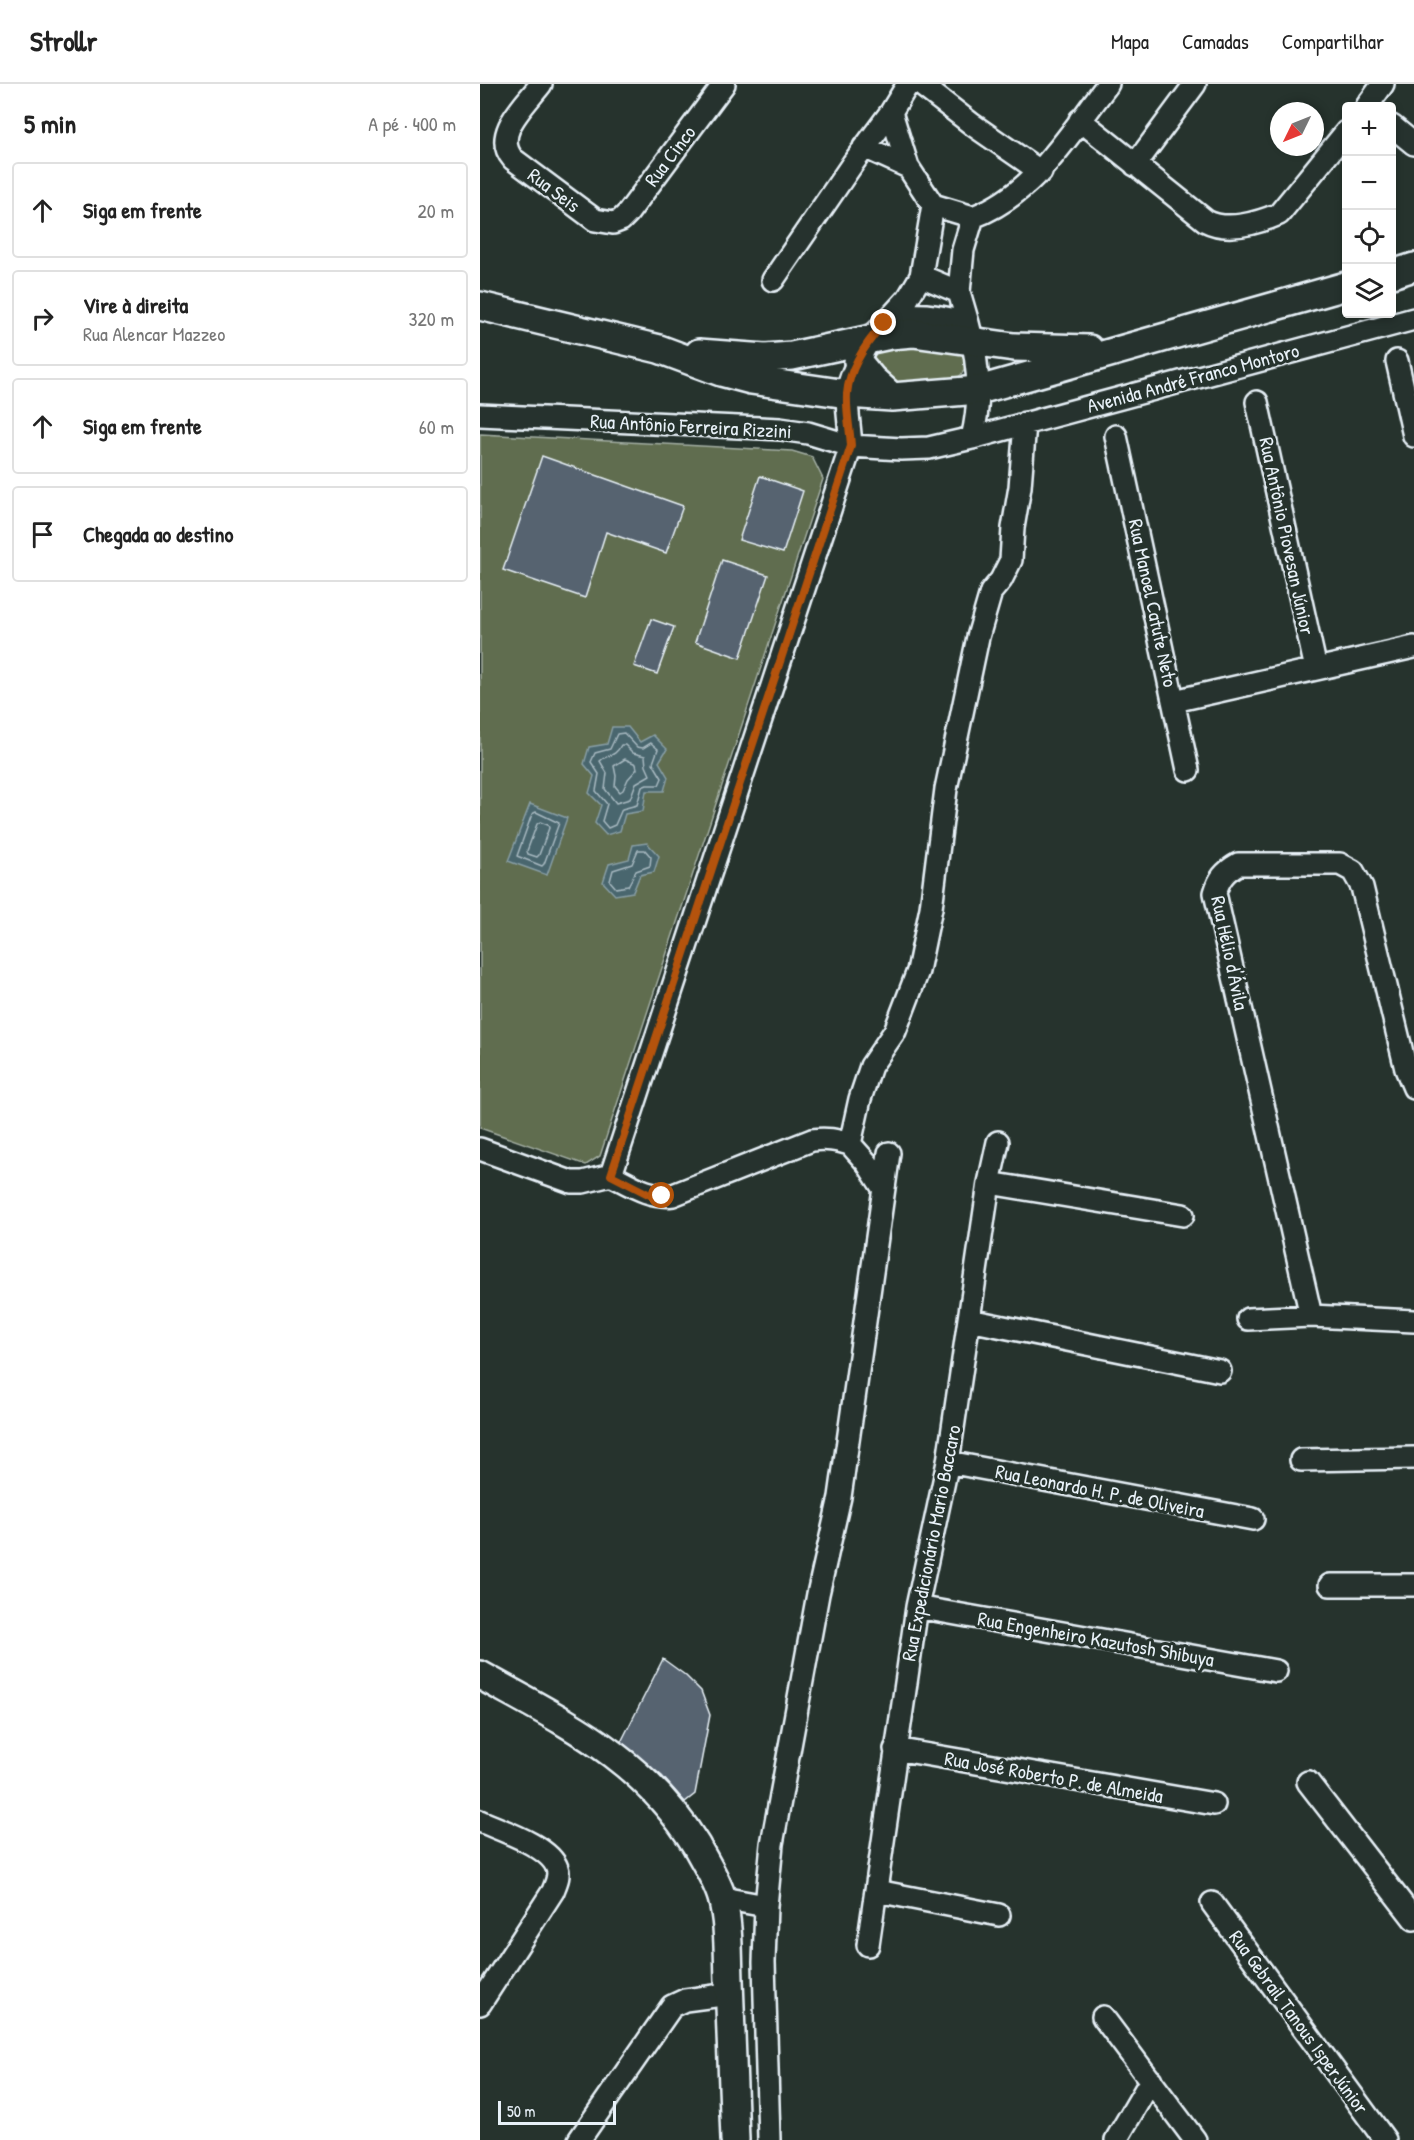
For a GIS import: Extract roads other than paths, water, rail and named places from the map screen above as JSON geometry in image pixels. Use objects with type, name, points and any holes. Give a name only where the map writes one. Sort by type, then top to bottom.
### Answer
[{"type":"main road","points":[[1396,273],[1414,267]]},
{"type":"main road","points":[[659,348],[721,372],[751,380],[847,394],[892,397],[979,390],[1342,287]]},
{"type":"main road","points":[[480,306],[659,348],[765,358],[792,356],[913,333],[971,332],[1014,347],[1056,350],[1138,344]]},
{"type":"main road","points":[[870,342],[872,379],[892,397]]},
{"type":"main road","points":[[480,1675],[609,1750],[639,1776],[666,1805],[689,1834],[709,1868],[722,1898],[728,1943],[735,2140]]},
{"type":"street","name":"Rua Seis","points":[[541,84],[508,128],[504,145],[513,159],[595,220],[613,223]]},
{"type":"street","name":"Rua Cinco","points":[[613,223],[621,220],[628,213],[724,84]]},
{"type":"street","points":[[773,280],[864,147],[891,112],[908,84]]},
{"type":"street","points":[[920,84],[973,125],[1041,172]]},
{"type":"street","points":[[891,112],[908,167],[933,205],[973,217],[1008,201],[1041,172],[1108,84]]},
{"type":"street","points":[[1135,165],[1195,84]]},
{"type":"street","points":[[1370,102],[1383,84]]},
{"type":"street","points":[[1080,120],[1206,221],[1215,226],[1228,227],[1267,219],[1279,214],[1342,138]]},
{"type":"street","points":[[1396,129],[1414,144]]},
{"type":"street","points":[[864,147],[908,167]]},
{"type":"street","points":[[611,1175],[851,446],[847,394],[849,382],[870,342],[908,298],[921,276],[933,205]]},
{"type":"street","points":[[972,438],[976,422],[979,374],[971,332],[959,292],[963,250],[973,217]]},
{"type":"street","points":[[921,276],[959,292]]},
{"type":"street","name":"Avenida André Franco Montoro","points":[[972,438],[1414,319]]},
{"type":"street","points":[[1397,361],[1414,436]]},
{"type":"street","name":"Rua Antônio Piovesan Júnior","points":[[1257,402],[1316,669]]},
{"type":"street","name":"Rua Antônio Ferreira Rizzini","points":[[480,415],[780,429],[808,433],[851,446],[901,449],[929,448],[972,438]]},
{"type":"street","points":[[850,1144],[860,1099],[871,1066],[895,1030],[918,971],[932,908],[946,789],[978,637],[991,592],[1001,580],[1011,560],[1025,423]]},
{"type":"street","name":"Rua Manoel Catute Neto","points":[[1116,436],[1188,770]]},
{"type":"street","points":[[1174,701],[1414,647]]},
{"type":"street","name":"Rua Hélio d'Ávila","points":[[1311,1316],[1215,894],[1218,882],[1225,871],[1238,864],[1340,864],[1353,871],[1362,887],[1406,1070],[1414,1088]]},
{"type":"street","points":[[480,1149],[571,1182],[583,1182],[611,1175],[650,1195],[662,1196],[673,1195],[813,1140],[836,1139],[850,1144],[883,1188]]},
{"type":"street","name":"Rua Expedicionário Mario Baccaro","points":[[868,1945],[917,1606],[948,1462],[989,1183],[998,1142]]},
{"type":"street","points":[[769,2140],[764,1962],[772,1844],[818,1594],[840,1497],[889,1154]]},
{"type":"street","points":[[989,1183],[1183,1215]]},
{"type":"street","points":[[1248,1319],[1311,1316],[1414,1322]]},
{"type":"street","points":[[969,1320],[1220,1371]]},
{"type":"street","points":[[1301,1460],[1414,1458]]},
{"type":"street","name":"Rua Leonardo H. P. de Oliveira","points":[[948,1462],[1253,1519]]},
{"type":"street","points":[[1330,1585],[1414,1585]]},
{"type":"street","name":"Rua Engenheiro Kazutosh Shibuya","points":[[917,1606],[1276,1671]]},
{"type":"street","name":"Rua José Roberto P. de Almeida","points":[[895,1749],[1214,1804]]},
{"type":"street","points":[[1308,1782],[1414,1919]]},
{"type":"street","points":[[480,1821],[540,1849],[558,1868],[558,1879],[553,1891],[480,2004]]},
{"type":"street","points":[[877,1891],[999,1915]]},
{"type":"street","points":[[722,1898],[766,1906]]},
{"type":"street","name":"Rua Gebrail Tanous IsperJúnior","points":[[1212,1903],[1386,2140]]},
{"type":"street","points":[[579,2140],[672,2006],[685,2000],[730,1994]]},
{"type":"street","points":[[1103,2017],[1195,2140]]},
{"type":"street","points":[[1116,2140],[1150,2080]]},
{"type":"water","points":[[612,727],[628,727],[640,742],[653,735],[667,749],[659,762],[668,777],[664,791],[646,791],[643,811],[625,814],[620,831],[606,835],[595,823],[601,805],[589,793],[594,776],[584,764],[589,747],[607,744]]},
{"type":"water","points":[[530,804],[567,818],[547,875],[508,861]]},
{"type":"water","points":[[647,843],[659,856],[654,872],[640,875],[633,892],[615,895],[603,882],[609,864],[629,859],[633,845]]}]
